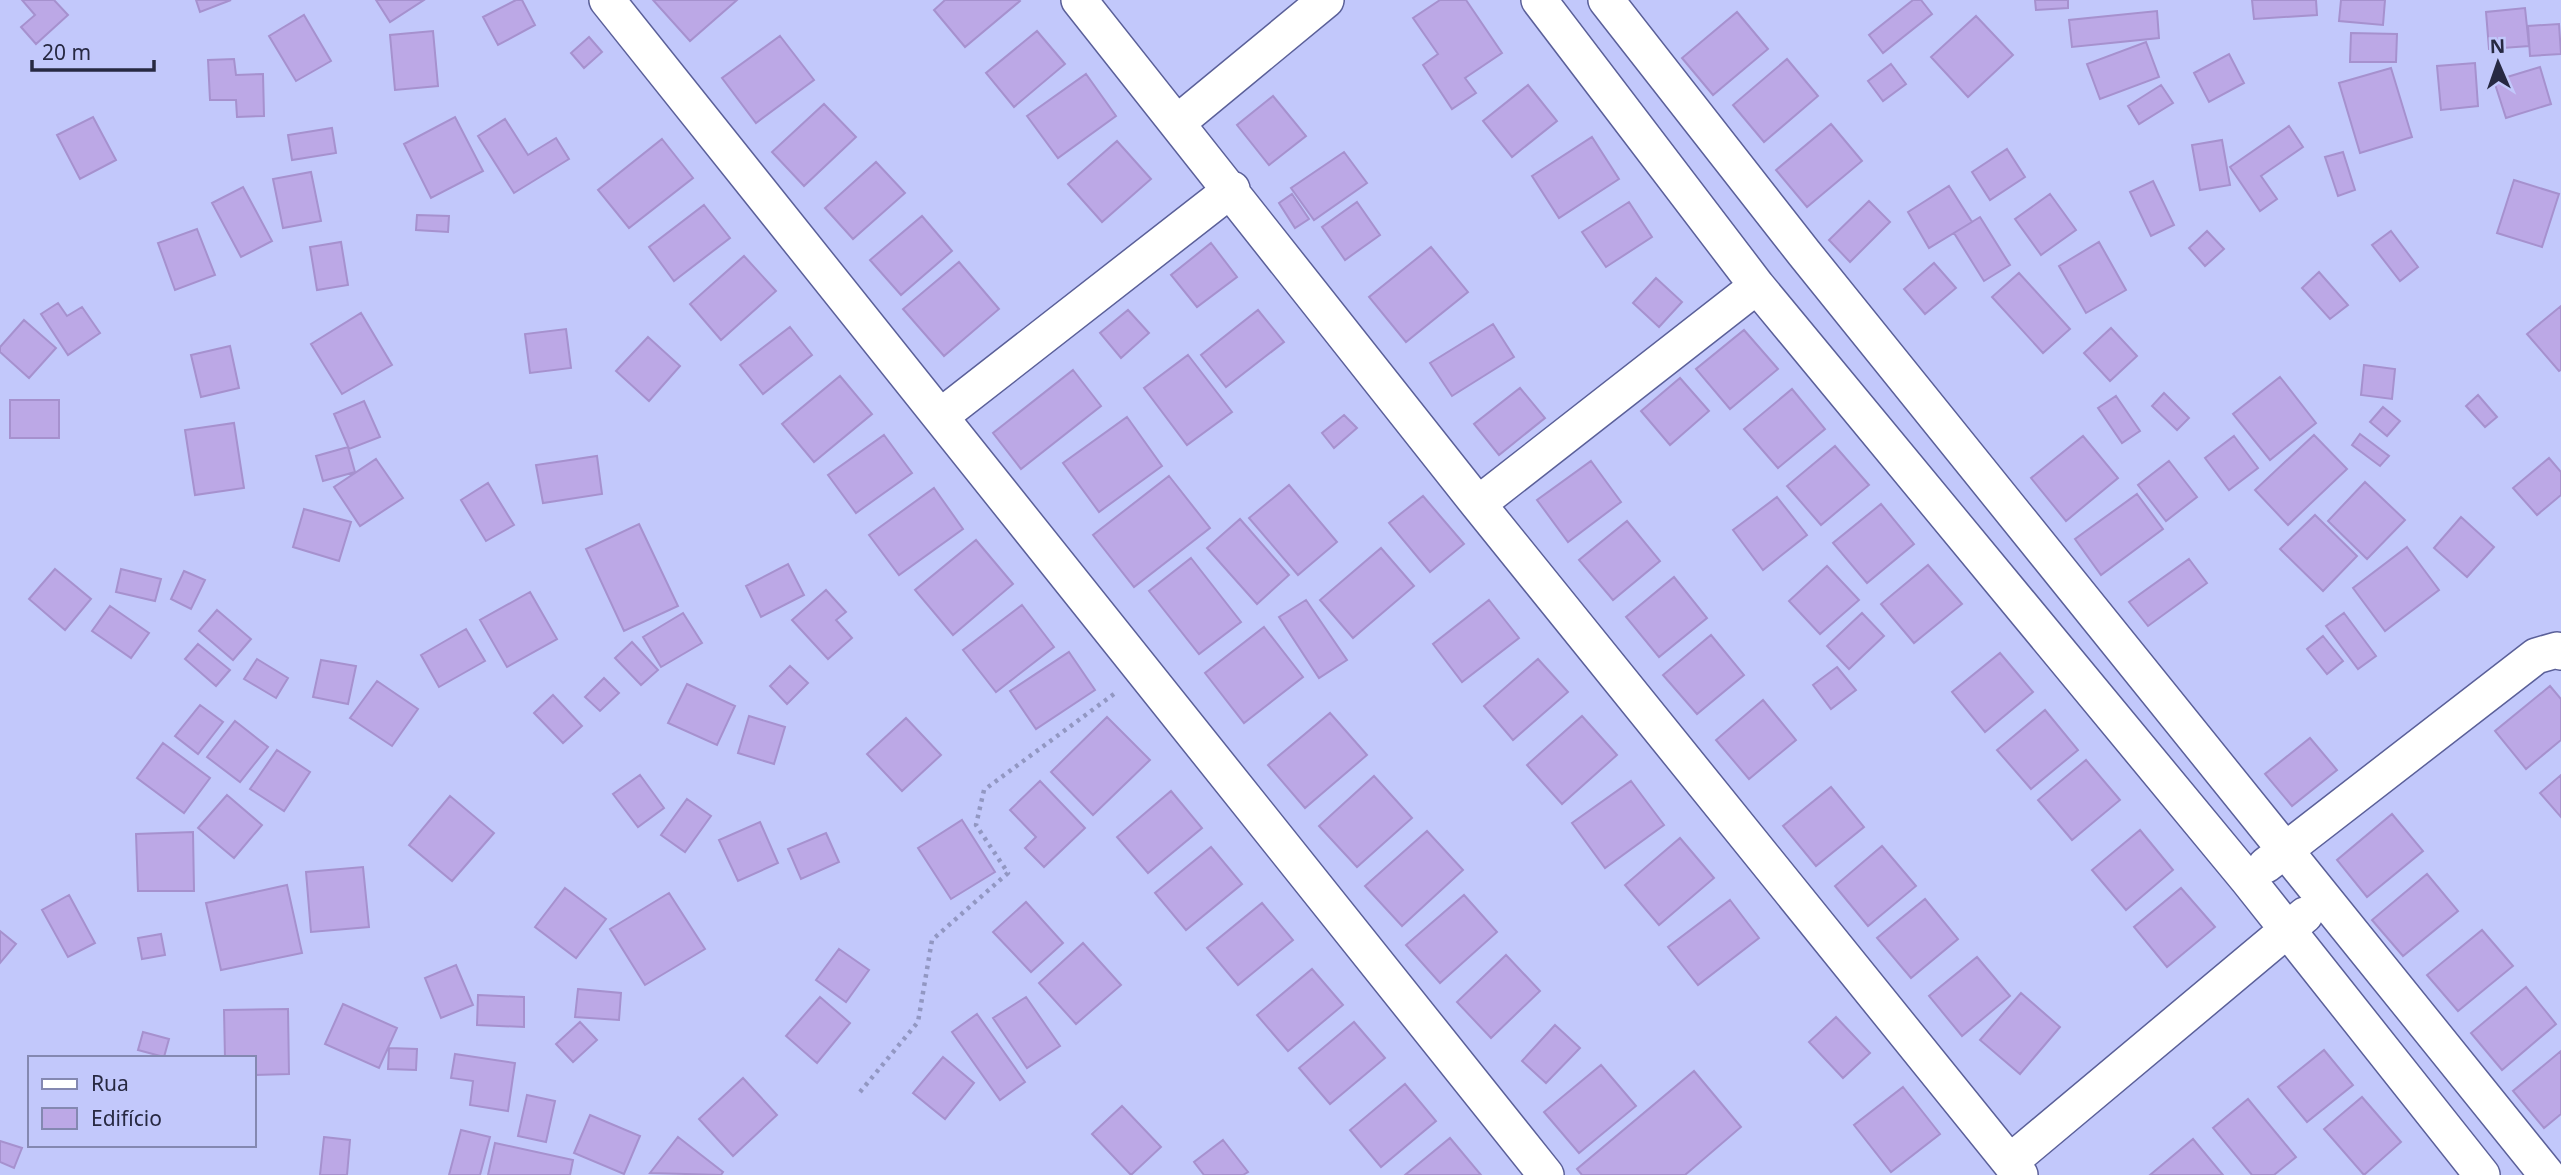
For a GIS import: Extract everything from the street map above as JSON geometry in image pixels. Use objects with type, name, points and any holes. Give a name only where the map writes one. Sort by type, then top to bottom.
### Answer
[{"type":"street","points":[[607,0],[1546,1175]]},
{"type":"street","points":[[1079,0],[1478,504],[2015,1168],[2324,900]]},
{"type":"street","points":[[1177,122],[1326,0]]},
{"type":"street","points":[[1539,0],[1757,286],[2248,880],[2482,1175]]},
{"type":"street","points":[[1606,0],[2061,573],[2547,1175]]},
{"type":"street","points":[[941,416],[1232,190]]},
{"type":"street","points":[[1478,504],[1757,286]]},
{"type":"street","points":[[2023,608],[2061,573]]},
{"type":"street","points":[[2248,880],[2283,850],[2536,656],[2557,650],[2561,652]]},
{"type":"path","points":[[860,1092],[918,1022],[932,940],[1008,873],[976,825],[984,790],[1144,672]]},
{"type":"building","points":[[22,0],[54,0],[68,15],[36,44],[21,27],[35,15]]},
{"type":"building","points":[[196,0],[231,0],[200,12]]},
{"type":"building","points":[[376,0],[424,0],[390,22]]},
{"type":"building","points":[[516,0],[522,0],[535,25],[498,45],[483,17]]},
{"type":"building","points":[[653,0],[737,0],[690,41]]},
{"type":"building","points":[[945,0],[1020,1],[965,47],[934,10]]},
{"type":"building","points":[[1440,0],[1466,0],[1502,53],[1465,78],[1476,93],[1452,109],[1423,65],[1438,54],[1413,18]]},
{"type":"building","points":[[1913,0],[1921,0],[1932,14],[1883,53],[1869,35]]},
{"type":"building","points":[[2035,0],[2068,0],[2068,8],[2036,10]]},
{"type":"building","points":[[2252,0],[2316,0],[2317,15],[2254,19]]},
{"type":"building","points":[[2341,0],[2385,0],[2383,25],[2339,21]]},
{"type":"building","points":[[2525,8],[2529,46],[2489,49],[2486,12]]},
{"type":"building","points":[[2157,11],[2159,38],[2072,47],[2069,20]]},
{"type":"building","points":[[1737,12],[1768,49],[1713,95],[1682,58]]},
{"type":"building","points":[[304,15],[331,61],[296,81],[269,36]]},
{"type":"building","points":[[1976,16],[2013,55],[1968,97],[1931,57]]},
{"type":"building","points":[[2559,24],[2561,54],[2530,56],[2528,26]]},
{"type":"building","points":[[433,31],[438,86],[395,90],[390,35]]},
{"type":"building","points":[[1037,31],[1065,64],[1014,107],[986,73]]},
{"type":"building","points":[[2351,33],[2397,34],[2396,62],[2350,62]]},
{"type":"building","points":[[780,36],[814,80],[756,123],[722,78]]},
{"type":"building","points":[[589,37],[602,52],[584,68],[571,53]]},
{"type":"building","points":[[2146,42],[2159,77],[2100,99],[2087,64]]},
{"type":"building","points":[[2229,54],[2244,83],[2209,102],[2194,73]]},
{"type":"building","points":[[234,59],[236,75],[263,74],[264,116],[237,117],[236,100],[210,100],[208,60]]},
{"type":"building","points":[[1787,59],[1818,96],[1764,142],[1733,105]]},
{"type":"building","points":[[2475,63],[2478,106],[2441,110],[2437,66]]},
{"type":"building","points":[[1891,64],[1906,84],[1883,101],[1868,81]]},
{"type":"building","points":[[2540,67],[2551,104],[2506,118],[2494,81]]},
{"type":"building","points":[[2391,68],[2412,137],[2360,153],[2339,83]]},
{"type":"building","points":[[1086,74],[1116,116],[1058,158],[1027,116]]},
{"type":"building","points":[[1528,85],[1557,121],[1512,157],[1483,121]]},
{"type":"building","points":[[2161,85],[2173,103],[2139,124],[2128,106]]},
{"type":"building","points":[[1273,96],[1306,136],[1269,165],[1237,125]]},
{"type":"building","points":[[824,104],[856,137],[804,186],[772,152]]},
{"type":"building","points":[[93,117],[116,160],[80,179],[57,135]]},
{"type":"building","points":[[455,117],[483,171],[431,198],[404,144]]},
{"type":"building","points":[[505,119],[528,155],[556,138],[569,159],[514,193],[478,136]]},
{"type":"building","points":[[1831,124],[1862,161],[1807,207],[1776,170]]},
{"type":"building","points":[[2289,126],[2303,147],[2261,176],[2277,199],[2260,211],[2230,167]]},
{"type":"building","points":[[332,128],[336,153],[292,160],[288,135]]},
{"type":"building","points":[[1592,137],[1619,179],[1559,218],[1532,176]]},
{"type":"building","points":[[662,139],[693,178],[629,228],[598,190]]},
{"type":"building","points":[[2222,140],[2230,185],[2200,190],[2192,145]]},
{"type":"building","points":[[1117,141],[1151,179],[1102,222],[1068,184]]},
{"type":"building","points":[[2007,149],[2025,177],[1990,200],[1972,172]]},
{"type":"building","points":[[1344,152],[1367,183],[1314,220],[1291,188]]},
{"type":"building","points":[[2343,152],[2355,190],[2338,196],[2325,157]]},
{"type":"building","points":[[876,162],[905,193],[853,239],[825,208]]},
{"type":"building","points":[[311,172],[321,221],[283,228],[273,179]]},
{"type":"building","points":[[2514,180],[2559,194],[2542,247],[2497,233]]},
{"type":"building","points":[[2153,181],[2174,225],[2151,236],[2130,192]]},
{"type":"building","points":[[1949,186],[1972,222],[1929,248],[1908,212]]},
{"type":"building","points":[[243,187],[272,241],[241,257],[212,203]]},
{"type":"building","points":[[1292,194],[1309,219],[1295,228],[1279,203]]},
{"type":"building","points":[[2050,194],[2076,230],[2041,255],[2015,219]]},
{"type":"building","points":[[1869,201],[1890,222],[1850,262],[1829,240]]},
{"type":"building","points":[[1357,202],[1380,235],[1345,260],[1322,227]]},
{"type":"building","points":[[1629,202],[1652,237],[1606,267],[1582,232]]},
{"type":"building","points":[[704,205],[730,238],[674,281],[649,247]]},
{"type":"building","points":[[417,215],[449,216],[448,232],[416,230]]},
{"type":"building","points":[[922,216],[952,251],[901,295],[870,260]]},
{"type":"building","points":[[1980,217],[2010,265],[1984,281],[1954,233]]},
{"type":"building","points":[[197,229],[215,275],[175,290],[158,243]]},
{"type":"building","points":[[2207,231],[2224,249],[2205,266],[2189,248]]},
{"type":"building","points":[[2391,231],[2418,267],[2400,281],[2372,245]]},
{"type":"building","points":[[341,242],[348,285],[317,290],[310,247]]},
{"type":"building","points":[[2099,242],[2126,290],[2086,313],[2059,266]]},
{"type":"building","points":[[1211,243],[1237,277],[1197,307],[1171,275]]},
{"type":"building","points":[[1431,247],[1468,292],[1406,342],[1369,297]]},
{"type":"building","points":[[744,256],[776,291],[721,340],[690,304]]},
{"type":"building","points":[[959,262],[999,309],[944,356],[903,309]]},
{"type":"building","points":[[1934,263],[1956,288],[1925,314],[1904,289]]},
{"type":"building","points":[[2319,272],[2348,305],[2330,319],[2302,288]]},
{"type":"building","points":[[2019,273],[2070,329],[2043,353],[1992,297]]},
{"type":"building","points":[[1656,278],[1682,302],[1659,327],[1633,303]]},
{"type":"building","points":[[58,303],[67,316],[82,307],[100,333],[68,355],[41,314]]},
{"type":"building","points":[[2561,306],[2561,370],[2559,371],[2527,334]]},
{"type":"building","points":[[1128,310],[1149,333],[1121,358],[1100,333]]},
{"type":"building","points":[[1258,310],[1284,342],[1226,387],[1201,355]]},
{"type":"building","points":[[361,313],[392,365],[342,394],[311,344]]},
{"type":"building","points":[[24,320],[56,348],[29,378],[0,352],[0,347]]},
{"type":"building","points":[[1493,324],[1514,357],[1452,396],[1430,363]]},
{"type":"building","points":[[790,327],[812,355],[763,394],[740,365]]},
{"type":"building","points":[[2111,328],[2137,356],[2110,381],[2084,353]]},
{"type":"building","points":[[566,329],[571,368],[530,373],[525,334]]},
{"type":"building","points":[[1744,330],[1778,369],[1730,409],[1696,369]]},
{"type":"building","points":[[648,337],[680,366],[649,401],[616,371]]},
{"type":"building","points":[[230,346],[239,388],[201,397],[191,355]]},
{"type":"building","points":[[1188,355],[1232,412],[1187,445],[1144,388]]},
{"type":"building","points":[[2364,365],[2395,369],[2392,399],[2361,395]]},
{"type":"building","points":[[1073,370],[1101,406],[1021,469],[993,433]]},
{"type":"building","points":[[840,376],[872,414],[814,462],[782,424]]},
{"type":"building","points":[[2280,377],[2316,423],[2270,460],[2233,414]]},
{"type":"building","points":[[1680,378],[1709,411],[1670,445],[1641,411]]},
{"type":"building","points":[[1520,388],[1545,418],[1499,455],[1474,424]]},
{"type":"building","points":[[1792,389],[1825,429],[1778,468],[1744,429]]},
{"type":"building","points":[[2164,393],[2189,418],[2177,430],[2152,406]]},
{"type":"building","points":[[2478,395],[2497,417],[2485,427],[2466,406]]},
{"type":"building","points":[[2116,396],[2140,431],[2122,443],[2098,408]]},
{"type":"building","points":[[10,400],[59,400],[59,438],[10,438]]},
{"type":"building","points":[[364,401],[380,437],[349,449],[334,414]]},
{"type":"building","points":[[2383,407],[2400,421],[2387,436],[2370,422]]},
{"type":"building","points":[[1344,415],[1357,428],[1334,448],[1322,433]]},
{"type":"building","points":[[1127,417],[1162,466],[1099,512],[1063,463]]},
{"type":"building","points":[[234,423],[244,488],[195,495],[185,430]]},
{"type":"building","points":[[2360,434],[2389,456],[2380,466],[2352,445]]},
{"type":"building","points":[[884,435],[912,473],[856,513],[828,475]]},
{"type":"building","points":[[2314,435],[2347,469],[2288,525],[2255,490]]},
{"type":"building","points":[[2083,436],[2118,478],[2066,521],[2031,478]]},
{"type":"building","points":[[2234,436],[2258,468],[2229,490],[2205,458]]},
{"type":"building","points":[[1835,446],[1869,485],[1821,525],[1787,486]]},
{"type":"building","points":[[348,447],[355,472],[323,481],[316,456]]},
{"type":"building","points":[[597,456],[602,494],[543,503],[536,465]]},
{"type":"building","points":[[2549,458],[2561,472],[2561,495],[2537,515],[2513,488]]},
{"type":"building","points":[[376,459],[403,498],[360,526],[334,487]]},
{"type":"building","points":[[1591,461],[1621,502],[1568,542],[1537,500]]},
{"type":"building","points":[[2169,461],[2197,497],[2166,521],[2138,485]]},
{"type":"building","points":[[1169,476],[1210,528],[1134,587],[1093,535]]},
{"type":"building","points":[[2365,482],[2405,520],[2367,559],[2328,521]]},
{"type":"building","points":[[488,483],[514,525],[486,541],[461,500]]},
{"type":"building","points":[[1289,485],[1337,542],[1298,575],[1249,518]]},
{"type":"building","points":[[934,488],[963,529],[899,575],[869,535]]},
{"type":"building","points":[[2137,494],[2163,529],[2101,575],[2075,539]]},
{"type":"building","points":[[1423,496],[1464,544],[1430,572],[1389,523]]},
{"type":"building","points":[[1777,497],[1807,535],[1763,570],[1733,530]]},
{"type":"building","points":[[1881,504],[1914,544],[1867,583],[1833,543]]},
{"type":"building","points":[[304,509],[351,522],[339,561],[293,547]]},
{"type":"building","points":[[2315,515],[2357,556],[2323,591],[2280,549]]},
{"type":"building","points":[[2461,517],[2494,547],[2467,577],[2434,548]]},
{"type":"building","points":[[1240,519],[1289,575],[1257,604],[1207,548]]},
{"type":"building","points":[[1627,521],[1660,561],[1613,600],[1579,560]]},
{"type":"building","points":[[639,524],[678,606],[624,631],[586,549]]},
{"type":"building","points":[[976,540],[1013,584],[953,635],[915,590]]},
{"type":"building","points":[[2407,547],[2439,590],[2385,631],[2353,588]]},
{"type":"building","points":[[1381,548],[1414,586],[1353,638],[1320,600]]},
{"type":"building","points":[[1191,558],[1241,622],[1199,654],[1149,591]]},
{"type":"building","points":[[2189,559],[2207,583],[2148,626],[2129,602]]},
{"type":"building","points":[[788,564],[804,595],[761,617],[746,586]]},
{"type":"building","points":[[1928,565],[1962,604],[1914,643],[1881,604]]},
{"type":"building","points":[[1827,566],[1859,600],[1820,634],[1789,601]]},
{"type":"building","points":[[55,569],[91,599],[65,630],[29,599]]},
{"type":"building","points":[[121,569],[161,579],[155,601],[116,592]]},
{"type":"building","points":[[184,571],[205,580],[191,609],[171,599]]},
{"type":"building","points":[[1674,577],[1707,618],[1659,657],[1626,617]]},
{"type":"building","points":[[826,590],[846,612],[836,620],[852,638],[828,659],[792,620]]},
{"type":"building","points":[[530,592],[557,639],[507,667],[480,620]]},
{"type":"building","points":[[1306,600],[1347,660],[1319,678],[1279,617]]},
{"type":"building","points":[[1489,600],[1519,638],[1462,682],[1433,644]]},
{"type":"building","points":[[1022,605],[1054,647],[996,692],[963,650]]},
{"type":"building","points":[[110,606],[149,633],[131,658],[92,631]]},
{"type":"building","points":[[217,610],[251,639],[233,660],[199,631]]},
{"type":"building","points":[[683,613],[702,643],[661,667],[643,637]]},
{"type":"building","points":[[1862,613],[1884,636],[1849,669],[1827,646]]},
{"type":"building","points":[[2344,613],[2376,656],[2358,669],[2326,626]]},
{"type":"building","points":[[1264,627],[1303,677],[1244,723],[1205,673]]},
{"type":"building","points":[[466,629],[485,661],[439,687],[421,655]]},
{"type":"building","points":[[1711,635],[1744,675],[1697,714],[1663,675]]},
{"type":"building","points":[[2323,636],[2343,661],[2327,674],[2307,649]]},
{"type":"building","points":[[632,642],[658,670],[641,685],[615,658]]},
{"type":"building","points":[[198,644],[230,670],[216,686],[185,659]]},
{"type":"building","points":[[1069,652],[1095,690],[1036,729],[1010,691]]},
{"type":"building","points":[[2000,653],[2033,692],[1985,732],[1952,692]]},
{"type":"building","points":[[257,659],[288,678],[276,698],[244,679]]},
{"type":"building","points":[[1538,659],[1568,692],[1513,740],[1484,706]]},
{"type":"building","points":[[321,660],[356,666],[348,704],[313,697]]},
{"type":"building","points":[[790,666],[808,683],[787,704],[770,686]]},
{"type":"building","points":[[1837,667],[1856,690],[1831,709],[1813,685]]},
{"type":"building","points":[[604,678],[619,693],[600,711],[585,697]]},
{"type":"building","points":[[377,681],[418,709],[392,746],[350,718]]},
{"type":"building","points":[[687,684],[735,706],[717,745],[668,723]]},
{"type":"building","points":[[2550,686],[2561,699],[2561,740],[2526,769],[2495,731]]},
{"type":"building","points":[[553,695],[582,726],[563,743],[534,713]]},
{"type":"building","points":[[1763,700],[1796,740],[1749,779],[1716,740]]},
{"type":"building","points":[[200,705],[223,722],[198,754],[175,736]]},
{"type":"building","points":[[2045,710],[2078,750],[2031,789],[1997,750]]},
{"type":"building","points":[[1330,713],[1367,755],[1305,808],[1268,765]]},
{"type":"building","points":[[749,716],[785,727],[774,764],[738,753]]},
{"type":"building","points":[[1582,716],[1617,755],[1562,804],[1527,765]]},
{"type":"building","points":[[1107,717],[1150,760],[1093,815],[1051,772]]},
{"type":"building","points":[[906,718],[941,755],[902,791],[867,754]]},
{"type":"building","points":[[235,721],[268,747],[240,782],[207,757]]},
{"type":"building","points":[[2310,738],[2337,770],[2292,806],[2265,774]]},
{"type":"building","points":[[163,743],[210,778],[184,813],[137,778]]},
{"type":"building","points":[[277,750],[310,772],[284,811],[250,789]]},
{"type":"building","points":[[2086,760],[2120,800],[2072,840],[2038,800]]},
{"type":"building","points":[[640,775],[664,808],[638,827],[613,794]]},
{"type":"building","points":[[2561,775],[2561,817],[2540,793]]},
{"type":"building","points":[[1374,776],[1412,818],[1357,867],[1319,826]]},
{"type":"building","points":[[1040,781],[1085,828],[1044,867],[1025,848],[1036,837],[1010,810]]},
{"type":"building","points":[[1631,781],[1664,825],[1605,868],[1572,823]]},
{"type":"building","points":[[1831,787],[1864,827],[1816,866],[1783,826]]},
{"type":"building","points":[[1171,791],[1202,828],[1148,873],[1117,837]]},
{"type":"building","points":[[227,795],[262,825],[234,858],[198,828]]},
{"type":"building","points":[[450,796],[494,833],[452,881],[409,845]]},
{"type":"building","points":[[687,799],[711,816],[685,852],[661,835]]},
{"type":"building","points":[[2392,814],[2423,851],[2367,897],[2337,860]]},
{"type":"building","points":[[962,820],[995,872],[951,899],[918,848]]},
{"type":"building","points":[[760,822],[778,863],[738,881],[719,840]]},
{"type":"building","points":[[2140,830],[2173,870],[2126,910],[2092,870]]},
{"type":"building","points":[[1427,831],[1463,870],[1402,926],[1365,886]]},
{"type":"building","points":[[193,832],[194,891],[138,891],[136,834]]},
{"type":"building","points":[[826,833],[839,862],[801,879],[788,849]]},
{"type":"building","points":[[1680,838],[1714,878],[1659,925],[1625,885]]},
{"type":"building","points":[[1882,846],[1916,886],[1868,926],[1835,886]]},
{"type":"building","points":[[1211,847],[1242,884],[1186,930],[1155,893]]},
{"type":"building","points":[[363,867],[369,927],[311,932],[306,872]]},
{"type":"building","points":[[2427,874],[2458,911],[2403,956],[2372,920]]},
{"type":"building","points":[[287,885],[302,953],[221,970],[206,903]]},
{"type":"building","points":[[565,888],[606,919],[576,958],[535,927]]},
{"type":"building","points":[[2181,888],[2215,927],[2167,967],[2134,927]]},
{"type":"building","points":[[669,893],[705,949],[645,985],[610,929]]},
{"type":"building","points":[[69,895],[95,943],[68,957],[42,910]]},
{"type":"building","points":[[1464,895],[1497,932],[1440,983],[1406,945]]},
{"type":"building","points":[[1925,899],[1958,939],[1911,978],[1877,938]]},
{"type":"building","points":[[1730,900],[1759,938],[1698,985],[1668,947]]},
{"type":"building","points":[[1026,902],[1063,943],[1031,972],[993,932]]},
{"type":"building","points":[[1262,903],[1293,940],[1238,985],[1207,948]]},
{"type":"building","points":[[2482,930],[2513,966],[2458,1011],[2427,975]]},
{"type":"building","points":[[0,931],[16,944],[0,963]]},
{"type":"building","points":[[161,934],[165,955],[142,959],[138,938]]},
{"type":"building","points":[[1083,943],[1121,985],[1076,1024],[1039,983]]},
{"type":"building","points":[[839,949],[869,970],[846,1002],[816,980]]},
{"type":"building","points":[[1506,955],[1540,991],[1491,1038],[1457,1002]]},
{"type":"building","points":[[1977,957],[2010,996],[1962,1036],[1929,996]]},
{"type":"building","points":[[456,965],[473,1005],[441,1018],[425,978]]},
{"type":"building","points":[[1312,969],[1343,1005],[1288,1051],[1257,1015]]},
{"type":"building","points":[[2526,987],[2556,1024],[2502,1070],[2471,1033]]},
{"type":"building","points":[[578,989],[621,993],[619,1020],[575,1017]]},
{"type":"building","points":[[2021,993],[2060,1027],[2020,1074],[1980,1040]]},
{"type":"building","points":[[478,995],[524,997],[524,1027],[477,1025]]},
{"type":"building","points":[[820,997],[850,1023],[817,1063],[786,1036]]},
{"type":"building","points":[[1026,997],[1060,1046],[1027,1068],[993,1018]]},
{"type":"building","points":[[343,1004],[397,1028],[379,1068],[325,1044]]},
{"type":"building","points":[[288,1009],[289,1074],[256,1075],[256,1056],[225,1056],[224,1010]]},
{"type":"building","points":[[977,1014],[1025,1082],[1000,1100],[952,1032]]},
{"type":"building","points":[[1836,1017],[1870,1053],[1843,1078],[1809,1042]]},
{"type":"building","points":[[580,1022],[597,1040],[573,1062],[556,1044]]},
{"type":"building","points":[[1354,1022],[1385,1058],[1330,1104],[1299,1068]]},
{"type":"building","points":[[1555,1025],[1580,1048],[1546,1083],[1522,1061]]},
{"type":"building","points":[[143,1032],[169,1039],[164,1056],[138,1050]]},
{"type":"building","points":[[389,1048],[417,1049],[416,1070],[388,1069]]},
{"type":"building","points":[[2324,1050],[2353,1085],[2307,1122],[2278,1087]]},
{"type":"building","points":[[2561,1051],[2561,1114],[2544,1128],[2513,1091]]},
{"type":"building","points":[[455,1054],[515,1063],[508,1111],[470,1105],[473,1081],[451,1078]]},
{"type":"building","points":[[943,1057],[974,1083],[945,1119],[913,1093]]},
{"type":"building","points":[[1601,1065],[1636,1106],[1579,1153],[1544,1112]]},
{"type":"building","points":[[1694,1071],[1741,1127],[1685,1175],[1582,1175],[1577,1169]]},
{"type":"building","points":[[743,1078],[777,1115],[733,1156],[699,1119]]},
{"type":"building","points":[[1405,1084],[1436,1121],[1381,1167],[1350,1130]]},
{"type":"building","points":[[1903,1087],[1940,1134],[1891,1172],[1854,1125]]},
{"type":"building","points":[[527,1095],[555,1101],[546,1142],[518,1136]]},
{"type":"building","points":[[2362,1097],[2401,1142],[2364,1175],[2324,1129]]},
{"type":"building","points":[[2248,1099],[2296,1157],[2274,1175],[2252,1175],[2213,1128]]},
{"type":"building","points":[[1122,1106],[1161,1147],[1131,1175],[1092,1134]]},
{"type":"building","points":[[590,1115],[640,1136],[624,1174],[574,1153]]},
{"type":"building","points":[[461,1130],[490,1137],[480,1175],[449,1175]]},
{"type":"building","points":[[324,1137],[350,1140],[347,1175],[320,1175]]},
{"type":"building","points":[[678,1137],[723,1172],[721,1175],[650,1173]]},
{"type":"building","points":[[1450,1138],[1481,1175],[1405,1175]]},
{"type":"building","points":[[2193,1139],[2223,1175],[2150,1175]]},
{"type":"building","points":[[1223,1140],[1248,1172],[1243,1175],[1204,1175],[1194,1162]]},
{"type":"building","points":[[0,1141],[22,1148],[14,1168],[0,1162]]},
{"type":"building","points":[[495,1143],[573,1160],[570,1175],[488,1175]]}]
